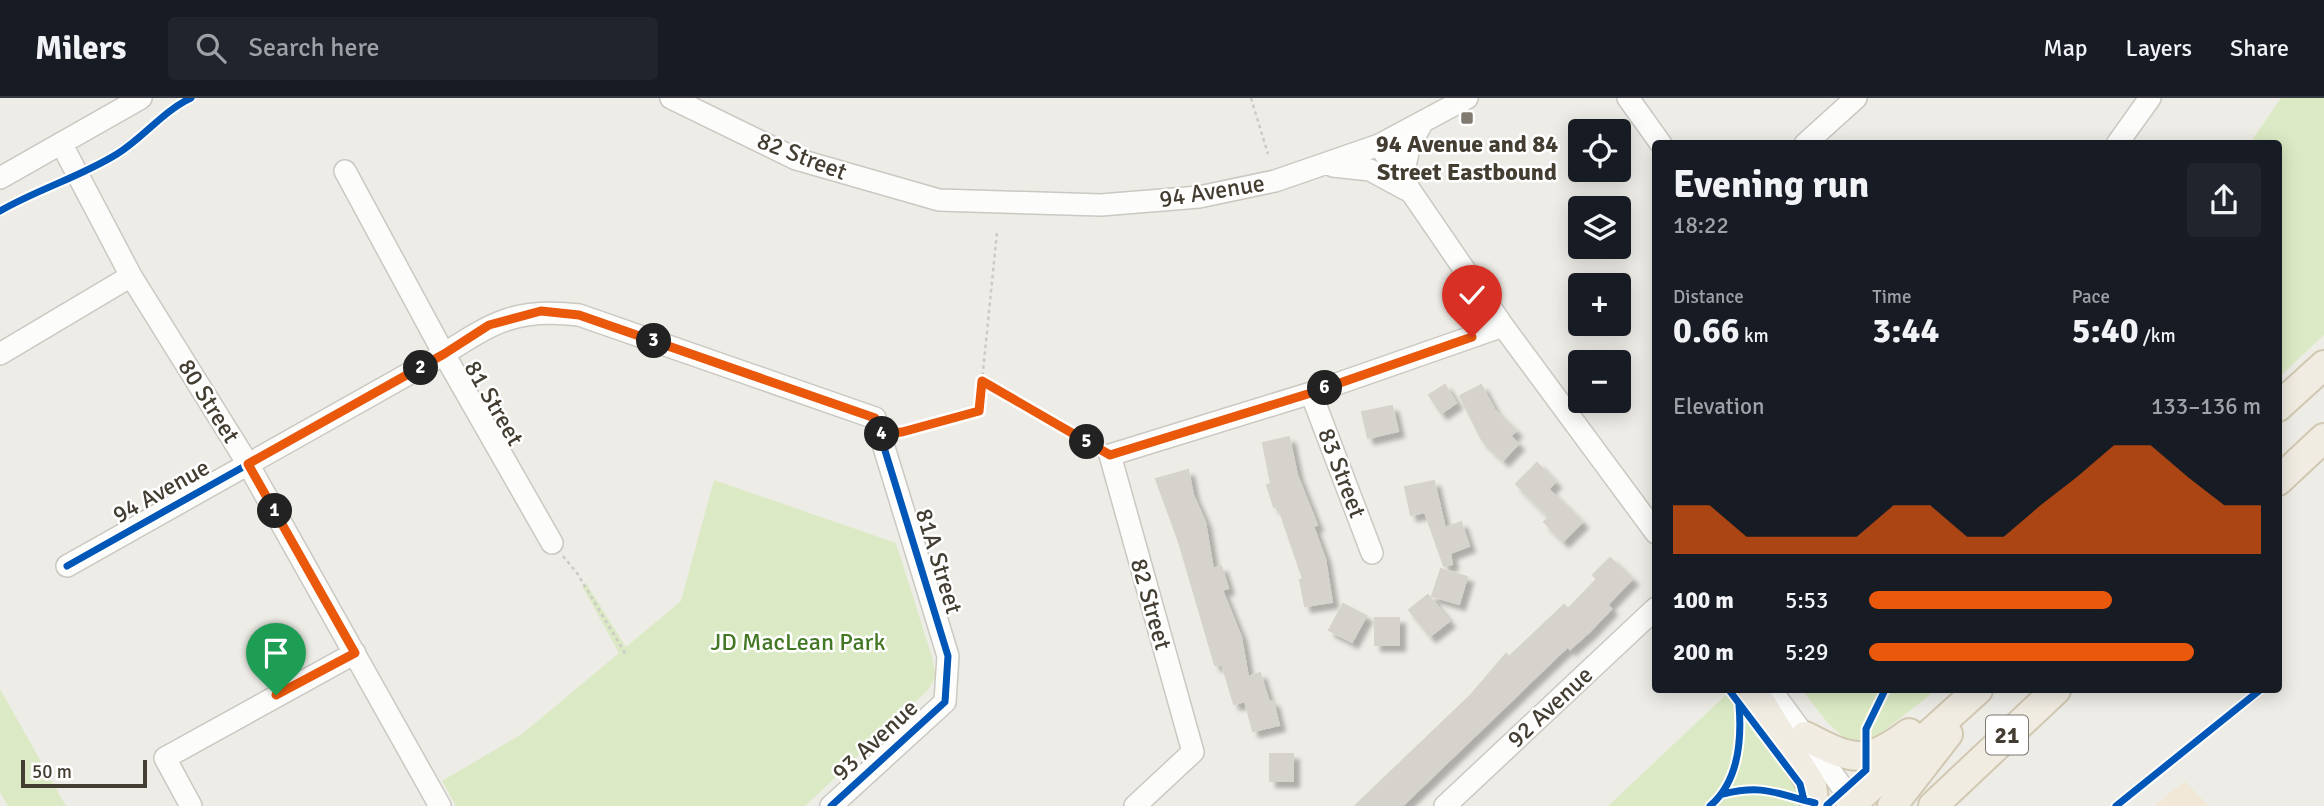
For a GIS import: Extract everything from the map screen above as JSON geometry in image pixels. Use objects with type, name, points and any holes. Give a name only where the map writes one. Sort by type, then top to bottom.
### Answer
[{"type":"main road","points":[[2282,403],[2324,365]]},
{"type":"main road","points":[[2282,477],[2324,438]]},
{"type":"main road","points":[[1755,693],[1812,786],[1815,806]]},
{"type":"main road","points":[[1892,806],[1944,741],[1975,693]]},
{"type":"main road","name":"21","points":[[1853,805],[1975,693]]},
{"type":"main road","name":"21","points":[[1933,806],[2053,693]]},
{"type":"main road","points":[[1805,736],[1844,755],[1864,757],[1887,749],[1919,726],[1950,716]]},
{"type":"main road","points":[[1947,806],[1959,780]]},
{"type":"street","points":[[0,178],[141,98]]},
{"type":"street","name":"82 Street","points":[[671,98],[796,159],[939,200]]},
{"type":"street","name":"94 Avenue","points":[[939,200],[1101,205],[1199,197],[1275,181],[1379,145],[1467,98]]},
{"type":"street","points":[[1629,98],[1658,140]]},
{"type":"street","points":[[1809,140],[1856,98]]},
{"type":"street","points":[[2120,140],[2150,98]]},
{"type":"street","points":[[1407,186],[1410,144],[1424,121]]},
{"type":"street","name":"80 Street","points":[[61,143],[131,276],[248,464],[440,806]]},
{"type":"street","points":[[1379,145],[1503,326],[1652,528]]},
{"type":"street","points":[[1318,166],[1370,170],[1407,186]]},
{"type":"street","name":"81 Street","points":[[345,171],[444,354],[552,543]]},
{"type":"street","points":[[0,354],[131,276]]},
{"type":"street","name":"94 Avenue","points":[[67,566],[444,354],[489,325],[541,311],[579,315],[875,418],[881,434]]},
{"type":"street","points":[[1110,455],[1311,393],[1503,326]]},
{"type":"street","name":"83 Street","points":[[1311,393],[1372,553]]},
{"type":"street","name":"81A Street","points":[[881,434],[948,656],[945,702]]},
{"type":"street","name":"82 Street","points":[[1110,455],[1193,752],[1135,806]]},
{"type":"street","name":"92 Avenue","points":[[1445,806],[1652,612]]},
{"type":"street","points":[[191,806],[165,758],[355,653]]},
{"type":"street","points":[[1773,693],[1853,805]]},
{"type":"street","name":"93 Avenue","points":[[831,806],[945,702]]},
{"type":"path","points":[[1251,98],[1268,154]]},
{"type":"path","points":[[881,434],[902,432],[979,411],[997,232]]},
{"type":"path","points":[[982,381],[1110,455]]},
{"type":"path","points":[[552,543],[577,573],[625,653]]},
{"type":"shaded area","points":[[2185,781],[2209,806],[2154,806]]},
{"type":"green space","points":[[2281,98],[2324,98],[2324,335],[2282,374],[2282,140],[2252,140]]},
{"type":"green space","name":"JD MacLean Park","points":[[714,480],[896,543],[932,657],[936,676],[928,690],[805,806],[456,806],[442,781],[522,734],[619,653],[582,586],[586,583],[626,647],[681,601]]},
{"type":"green space","points":[[0,689],[66,806],[8,806],[0,792]]},
{"type":"green space","points":[[1738,693],[1786,758],[1805,806],[1608,806],[1727,694]]},
{"type":"green space","points":[[1804,693],[1932,693],[1871,741],[1851,744],[1827,722]]},
{"type":"building","points":[[1445,385],[1456,403],[1441,413],[1429,395]]},
{"type":"building","points":[[1481,385],[1495,411],[1516,431],[1510,436],[1518,444],[1503,460],[1482,440],[1460,396]]},
{"type":"building","points":[[1392,406],[1398,431],[1368,438],[1362,412]]},
{"type":"building","points":[[1289,437],[1297,475],[1317,525],[1313,526],[1325,559],[1332,602],[1305,606],[1300,580],[1303,579],[1278,506],[1274,507],[1267,485],[1271,484],[1263,443]]},
{"type":"building","points":[[1537,463],[1555,482],[1548,489],[1582,522],[1563,541],[1544,522],[1549,517],[1516,484]]},
{"type":"building","points":[[1188,470],[1193,495],[1205,522],[1213,569],[1221,566],[1228,588],[1222,590],[1241,637],[1248,677],[1260,673],[1269,702],[1273,701],[1279,725],[1253,731],[1245,701],[1234,704],[1222,664],[1215,665],[1179,542],[1156,479]]},
{"type":"building","points":[[1434,481],[1445,528],[1461,522],[1469,546],[1450,553],[1452,564],[1444,566],[1425,512],[1411,515],[1405,487]]},
{"type":"building","points":[[1610,558],[1632,579],[1607,605],[1611,609],[1589,632],[1570,649],[1568,646],[1402,806],[1355,806],[1471,695],[1506,654],[1509,657],[1564,605],[1568,609],[1597,579],[1593,575]]},
{"type":"building","points":[[1441,569],[1467,577],[1459,604],[1432,596]]},
{"type":"building","points":[[1428,595],[1449,621],[1430,636],[1409,610]]},
{"type":"building","points":[[1343,604],[1366,616],[1352,642],[1329,630]]},
{"type":"building","points":[[1375,618],[1399,618],[1399,645],[1375,645]]},
{"type":"building","points":[[1270,754],[1293,754],[1293,781],[1270,781]]},
{"type":"cycle path","points":[[0,211],[117,154],[171,110],[191,98]]},
{"type":"cycle path","points":[[67,566],[493,325],[539,314],[579,315],[875,418],[948,656],[945,702],[831,806]]},
{"type":"cycle path","points":[[1731,693],[1800,784],[1804,800]]},
{"type":"cycle path","points":[[1827,805],[1866,770],[1866,729],[1884,693]]},
{"type":"cycle path","points":[[2116,806],[2256,693]]},
{"type":"cycle path","points":[[1710,806],[1727,785],[1736,760],[1740,733],[1739,705]]},
{"type":"cycle path","points":[[1723,794],[1760,790],[1815,803]]},
{"type":"place","name":"94 Avenue and 84 Street Eastbound","points":[[1467,118]]},
{"type":"route","points":[[276,695],[355,653],[248,464],[444,354],[489,325],[541,311],[579,315],[875,418],[881,434],[902,432],[979,411],[982,381],[1110,455],[1311,393],[1472,337]]}]
